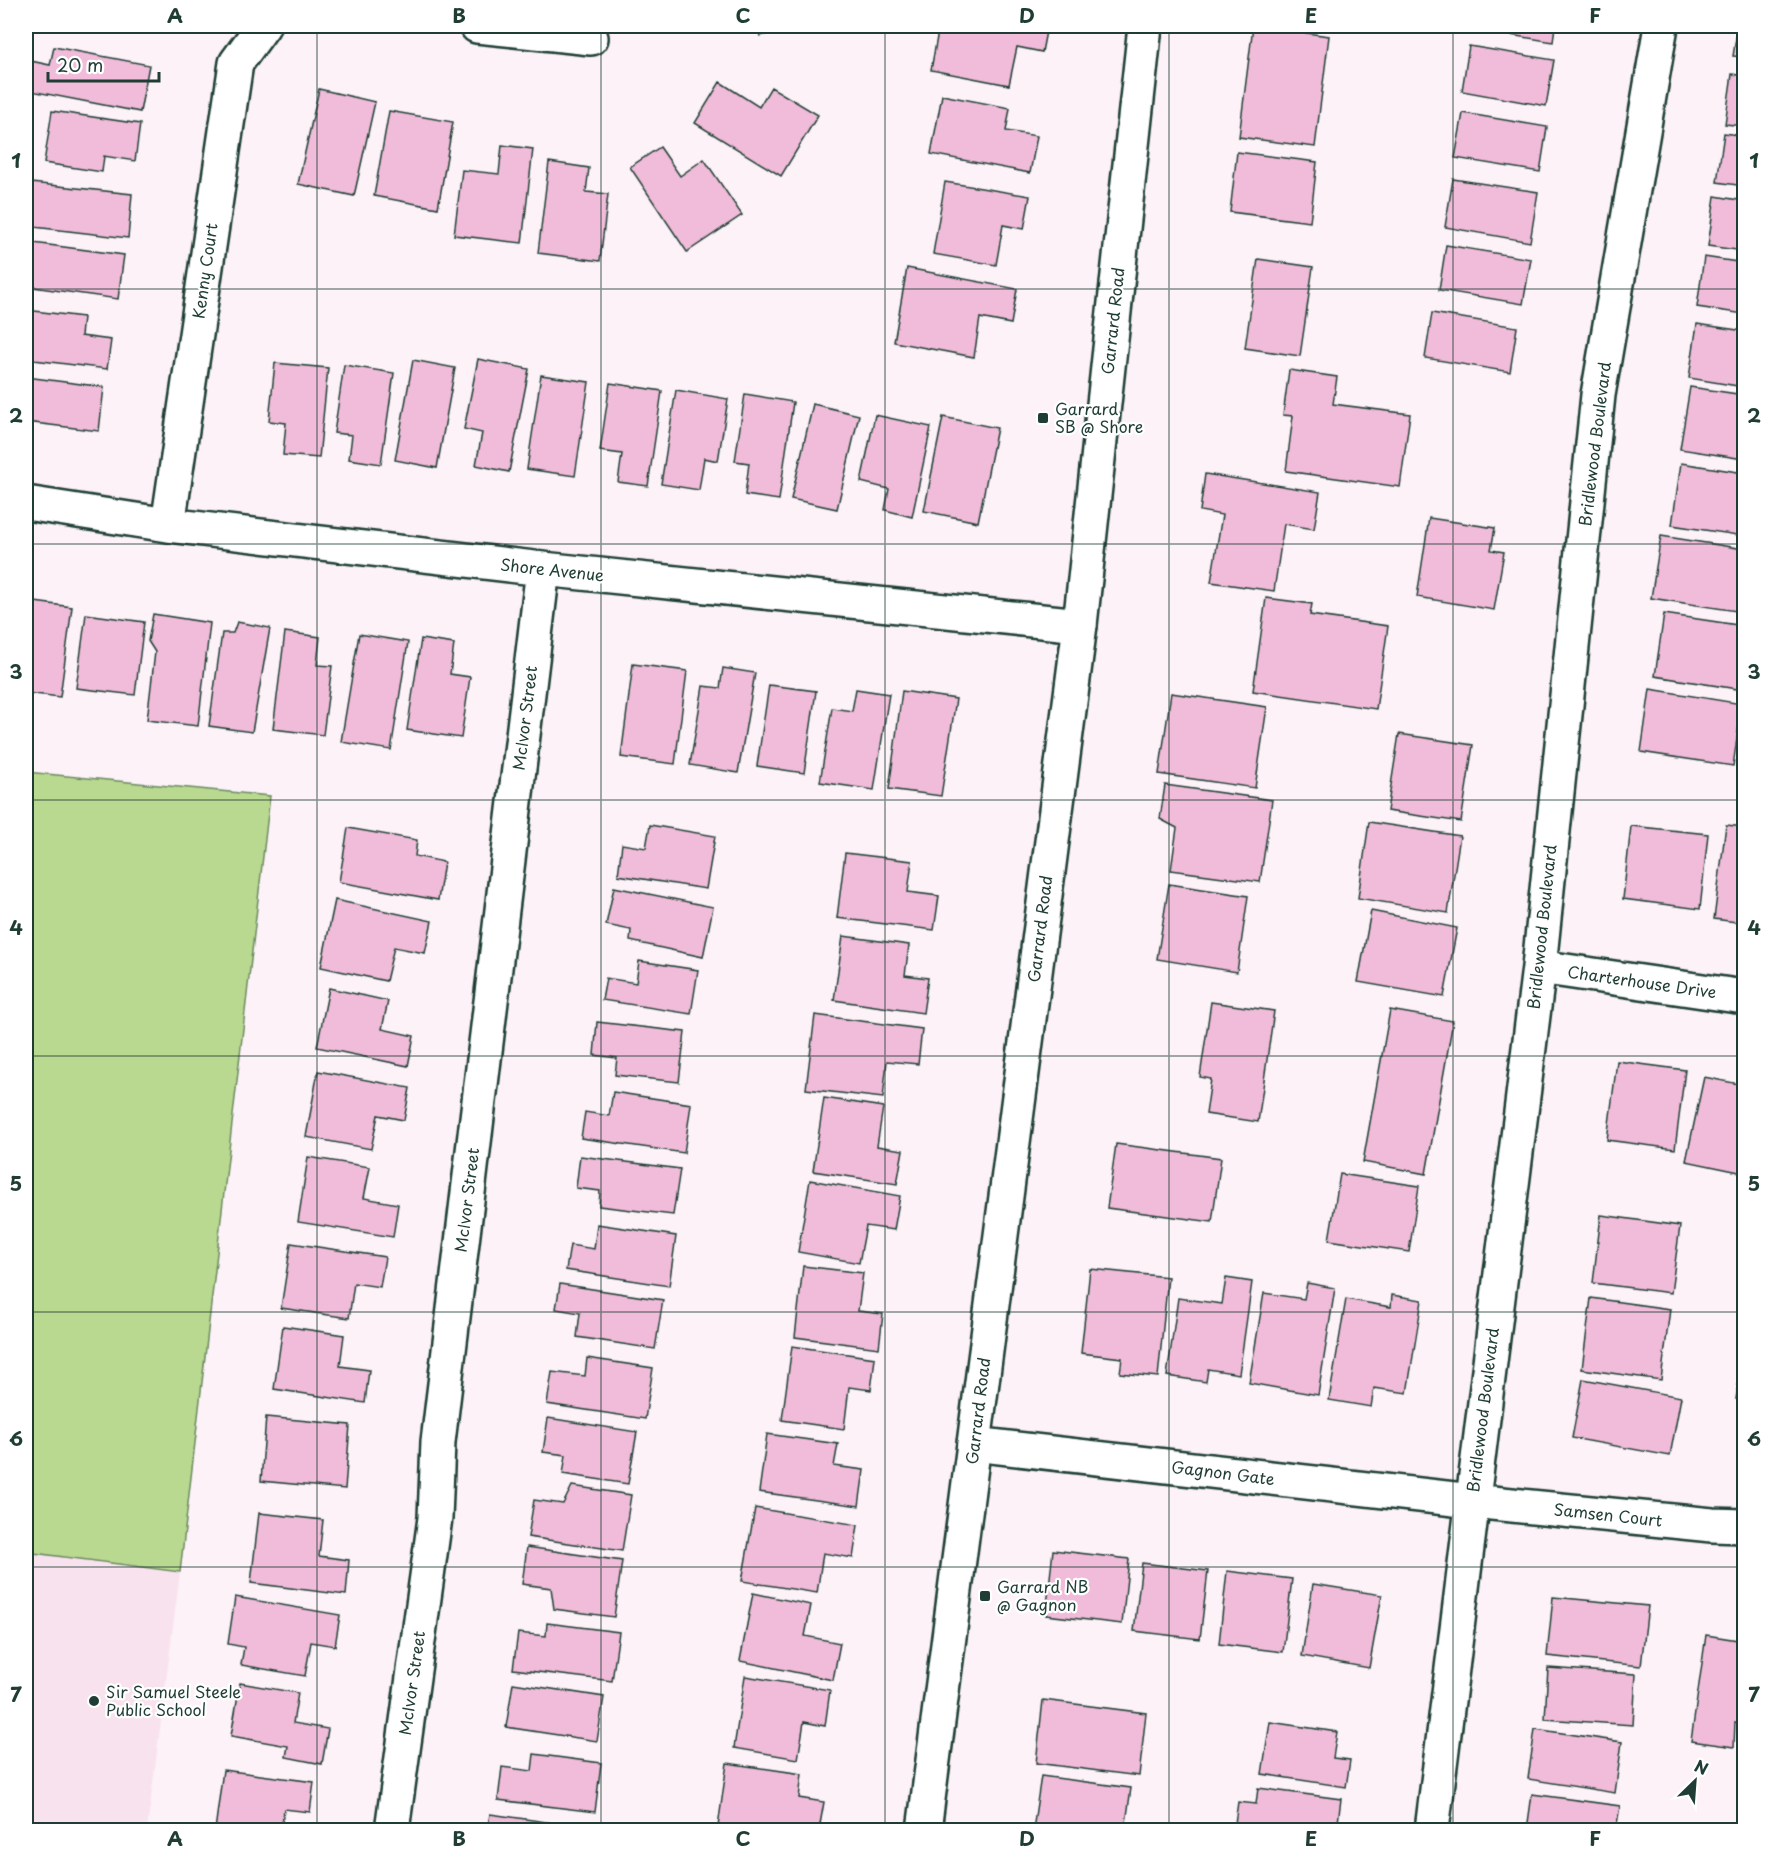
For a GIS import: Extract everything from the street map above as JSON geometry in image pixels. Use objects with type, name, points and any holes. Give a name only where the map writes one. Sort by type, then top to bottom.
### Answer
[{"type":"street","name":"Kenny Court","points":[[168,525],[236,63],[263,26]]},
{"type":"street","points":[[477,26],[591,38]]},
{"type":"street","name":"Garrard Road","points":[[924,1830],[1080,625],[1145,26]]},
{"type":"street","name":"Bridlewood Boulevard","points":[[1432,1830],[1539,967],[1598,395],[1661,26]]},
{"type":"street","name":"Shore Avenue","points":[[26,503],[168,525],[543,569],[1080,625]]},
{"type":"street","name":"McIvor Street","points":[[392,1830],[435,1518],[438,1442],[543,569]]},
{"type":"street","name":"Charterhouse Drive","points":[[1539,967],[1744,997]]},
{"type":"street","name":"Gagnon Gate","points":[[974,1444],[1472,1501]]},
{"type":"street","name":"Samsen Court","points":[[1472,1501],[1712,1525],[1744,1526]]},
{"type":"shaded area","name":"Sir Samuel Steele Public School","points":[[26,1552],[180,1572],[147,1830],[26,1830]]},
{"type":"green space","points":[[26,772],[270,796],[180,1572],[26,1552]]},
{"type":"building","points":[[757,26],[795,26],[760,36]]},
{"type":"building","points":[[939,26],[1047,26],[1042,52],[1017,47],[1009,85],[931,70]]},
{"type":"building","points":[[1253,26],[1329,36],[1315,147],[1239,137]]},
{"type":"building","points":[[1468,26],[1555,26],[1553,42],[1468,28]]},
{"type":"building","points":[[1738,26],[1744,26],[1744,57],[1733,56]]},
{"type":"building","points":[[1469,46],[1554,60],[1546,106],[1462,91]]},
{"type":"building","points":[[54,47],[149,65],[140,112],[26,90],[26,60],[50,65]]},
{"type":"building","points":[[1732,74],[1744,76],[1744,126],[1725,124]]},
{"type":"building","points":[[720,82],[759,107],[771,87],[818,115],[781,176],[695,123]]},
{"type":"building","points":[[319,89],[375,102],[354,196],[298,184]]},
{"type":"building","points":[[942,95],[1010,108],[1006,131],[1037,136],[1030,173],[931,154]]},
{"type":"building","points":[[52,111],[140,124],[135,161],[104,156],[102,172],[44,163]]},
{"type":"building","points":[[389,111],[453,122],[438,208],[374,196]]},
{"type":"building","points":[[1463,113],[1547,127],[1540,172],[1455,158]]},
{"type":"building","points":[[1724,133],[1744,136],[1744,186],[1717,182]]},
{"type":"building","points":[[502,145],[533,149],[522,243],[454,235],[462,170],[499,174]]},
{"type":"building","points":[[660,147],[680,176],[704,159],[742,215],[687,252],[630,167]]},
{"type":"building","points":[[1237,152],[1317,162],[1310,222],[1230,212]]},
{"type":"building","points":[[549,162],[589,168],[586,192],[608,194],[600,261],[538,253]]},
{"type":"building","points":[[1453,179],[1538,192],[1530,242],[1445,227]]},
{"type":"building","points":[[945,182],[1030,196],[1024,229],[1003,225],[996,265],[933,254]]},
{"type":"building","points":[[31,183],[132,194],[128,238],[26,226]]},
{"type":"building","points":[[1715,196],[1744,201],[1744,251],[1708,246]]},
{"type":"building","points":[[26,242],[124,255],[118,299],[26,286]]},
{"type":"building","points":[[1446,245],[1531,259],[1523,304],[1439,290]]},
{"type":"building","points":[[1704,257],[1744,263],[1744,314],[1697,307]]},
{"type":"building","points":[[1258,259],[1313,267],[1300,356],[1245,348]]},
{"type":"building","points":[[907,268],[1017,289],[1011,324],[980,318],[974,357],[894,342]]},
{"type":"building","points":[[26,310],[83,317],[81,336],[111,340],[107,369],[26,359]]},
{"type":"building","points":[[1432,313],[1517,327],[1510,372],[1425,358]]},
{"type":"building","points":[[1697,324],[1744,331],[1744,387],[1689,378]]},
{"type":"building","points":[[478,359],[529,369],[509,472],[476,465],[482,433],[464,429]]},
{"type":"building","points":[[413,360],[455,368],[437,468],[395,460]]},
{"type":"building","points":[[275,363],[328,368],[319,458],[283,455],[286,423],[269,421]]},
{"type":"building","points":[[344,365],[394,373],[381,464],[349,459],[352,435],[334,433]]},
{"type":"building","points":[[1289,370],[1337,377],[1333,404],[1410,414],[1400,487],[1286,471],[1293,416],[1283,415]]},
{"type":"building","points":[[541,375],[589,382],[575,476],[527,469]]},
{"type":"building","points":[[26,377],[104,387],[99,431],[26,422]]},
{"type":"building","points":[[610,383],[662,391],[648,486],[618,482],[622,454],[600,451]]},
{"type":"building","points":[[1690,387],[1744,395],[1744,459],[1680,449]]},
{"type":"building","points":[[676,390],[728,399],[718,461],[704,458],[699,490],[661,484]]},
{"type":"building","points":[[745,394],[793,402],[779,500],[745,495],[749,463],[735,461]]},
{"type":"building","points":[[813,404],[859,415],[837,509],[791,499]]},
{"type":"building","points":[[875,415],[931,427],[912,517],[885,510],[889,489],[861,482]]},
{"type":"building","points":[[943,417],[997,428],[978,522],[924,511]]},
{"type":"building","points":[[1681,463],[1744,473],[1744,536],[1672,525]]},
{"type":"building","points":[[1205,474],[1320,492],[1314,529],[1284,524],[1274,591],[1211,582],[1222,515],[1200,511]]},
{"type":"building","points":[[1429,518],[1495,528],[1491,550],[1504,552],[1494,610],[1417,597]]},
{"type":"building","points":[[1661,536],[1744,549],[1743,612],[1651,598]]},
{"type":"building","points":[[1266,598],[1312,604],[1310,615],[1388,626],[1376,709],[1253,691]]},
{"type":"building","points":[[27,601],[72,607],[60,697],[26,693]]},
{"type":"building","points":[[86,614],[144,622],[135,695],[76,688]]},
{"type":"building","points":[[153,614],[210,623],[198,726],[147,720],[155,652],[148,641]]},
{"type":"building","points":[[1664,614],[1744,626],[1744,690],[1655,676]]},
{"type":"building","points":[[237,622],[270,628],[252,732],[209,726],[222,633],[233,633]]},
{"type":"building","points":[[285,632],[320,637],[317,665],[332,666],[323,735],[273,729]]},
{"type":"building","points":[[359,634],[408,642],[391,750],[341,742]]},
{"type":"building","points":[[421,639],[454,644],[450,674],[470,677],[461,738],[407,730]]},
{"type":"building","points":[[633,664],[687,671],[675,764],[621,757]]},
{"type":"building","points":[[723,668],[755,673],[738,773],[690,765],[703,686],[720,688]]},
{"type":"building","points":[[769,685],[816,691],[804,773],[757,766]]},
{"type":"building","points":[[856,689],[889,694],[874,790],[820,782],[832,708],[852,711]]},
{"type":"building","points":[[1650,689],[1742,704],[1733,766],[1641,752]]},
{"type":"building","points":[[902,691],[956,699],[941,796],[889,789]]},
{"type":"building","points":[[1171,693],[1267,707],[1255,788],[1159,774]]},
{"type":"building","points":[[1399,734],[1473,745],[1461,822],[1387,811]]},
{"type":"building","points":[[1165,785],[1272,800],[1260,882],[1171,870],[1177,828],[1160,819]]},
{"type":"building","points":[[1369,822],[1460,836],[1448,913],[1358,898]]},
{"type":"building","points":[[650,825],[715,836],[706,889],[618,875],[622,844],[646,848]]},
{"type":"building","points":[[1726,825],[1744,827],[1744,923],[1714,919]]},
{"type":"building","points":[[1631,826],[1708,834],[1700,909],[1623,899]]},
{"type":"building","points":[[348,828],[417,840],[415,856],[444,862],[438,900],[339,882]]},
{"type":"building","points":[[845,853],[912,861],[908,892],[939,896],[934,930],[837,918]]},
{"type":"building","points":[[1169,884],[1248,896],[1237,972],[1157,959]]},
{"type":"building","points":[[614,887],[713,907],[703,957],[630,941],[631,930],[606,925]]},
{"type":"building","points":[[335,900],[432,921],[425,953],[394,947],[386,981],[321,967]]},
{"type":"building","points":[[1371,911],[1457,928],[1444,997],[1358,982]]},
{"type":"building","points":[[843,936],[909,945],[905,975],[928,978],[923,1013],[834,1000]]},
{"type":"building","points":[[639,961],[698,970],[691,1014],[602,1000],[606,978],[636,983]]},
{"type":"building","points":[[329,988],[388,1001],[382,1029],[414,1036],[408,1066],[317,1047]]},
{"type":"building","points":[[1211,1002],[1274,1011],[1258,1122],[1206,1114],[1211,1079],[1200,1077]]},
{"type":"building","points":[[1390,1010],[1453,1021],[1426,1174],[1363,1162]]},
{"type":"building","points":[[815,1015],[922,1029],[918,1064],[887,1061],[883,1098],[806,1089]]},
{"type":"building","points":[[597,1022],[685,1032],[679,1082],[615,1075],[617,1058],[594,1055]]},
{"type":"building","points":[[1617,1061],[1685,1070],[1675,1149],[1607,1140]]},
{"type":"building","points":[[318,1071],[410,1088],[404,1120],[378,1115],[371,1149],[306,1137]]},
{"type":"building","points":[[1704,1077],[1744,1085],[1744,1173],[1686,1161]]},
{"type":"building","points":[[613,1092],[691,1104],[684,1153],[581,1138],[585,1112],[609,1116]]},
{"type":"building","points":[[824,1098],[883,1107],[877,1146],[903,1150],[897,1184],[813,1171]]},
{"type":"building","points":[[1116,1144],[1221,1158],[1212,1222],[1107,1208]]},
{"type":"building","points":[[580,1156],[680,1169],[673,1215],[599,1206],[600,1191],[576,1188]]},
{"type":"building","points":[[308,1157],[370,1167],[364,1198],[398,1204],[393,1237],[298,1222]]},
{"type":"building","points":[[1340,1174],[1419,1186],[1409,1252],[1329,1240]]},
{"type":"building","points":[[810,1180],[900,1196],[894,1230],[866,1226],[859,1263],[798,1252]]},
{"type":"building","points":[[1601,1215],[1680,1226],[1671,1293],[1593,1283]]},
{"type":"building","points":[[597,1224],[676,1236],[669,1286],[566,1270],[570,1245],[594,1249]]},
{"type":"building","points":[[291,1243],[385,1257],[380,1287],[354,1283],[349,1318],[281,1308]]},
{"type":"building","points":[[803,1266],[863,1273],[858,1311],[883,1314],[879,1348],[795,1337]]},
{"type":"building","points":[[1090,1269],[1168,1277],[1158,1377],[1120,1373],[1122,1358],[1081,1353]]},
{"type":"building","points":[[1226,1278],[1252,1282],[1239,1374],[1208,1369],[1206,1382],[1167,1376],[1178,1298],[1222,1304]]},
{"type":"building","points":[[1307,1283],[1335,1288],[1318,1395],[1249,1383],[1264,1293],[1304,1299]]},
{"type":"building","points":[[560,1284],[663,1300],[655,1349],[577,1337],[580,1313],[556,1309]]},
{"type":"building","points":[[1392,1295],[1422,1300],[1407,1393],[1374,1388],[1371,1407],[1329,1400],[1346,1299],[1391,1307]]},
{"type":"building","points":[[1591,1298],[1670,1309],[1661,1380],[1582,1369]]},
{"type":"building","points":[[283,1326],[344,1335],[340,1366],[369,1370],[365,1403],[274,1389]]},
{"type":"building","points":[[792,1346],[875,1358],[871,1390],[849,1387],[844,1429],[782,1420]]},
{"type":"building","points":[[1744,1348],[1744,1400],[1736,1399]]},
{"type":"building","points":[[587,1358],[653,1368],[645,1419],[547,1404],[552,1372],[585,1376]]},
{"type":"building","points":[[1583,1379],[1681,1397],[1670,1456],[1572,1438]]},
{"type":"building","points":[[266,1417],[350,1425],[345,1489],[261,1481]]},
{"type":"building","points":[[548,1418],[637,1432],[628,1484],[563,1474],[566,1455],[543,1452]]},
{"type":"building","points":[[767,1434],[838,1444],[834,1466],[864,1470],[859,1506],[759,1492]]},
{"type":"building","points":[[572,1486],[631,1495],[622,1551],[528,1537],[534,1500],[563,1504]]},
{"type":"building","points":[[755,1508],[858,1525],[853,1558],[823,1553],[817,1593],[742,1581]]},
{"type":"building","points":[[259,1513],[323,1520],[319,1556],[349,1560],[346,1595],[251,1583]]},
{"type":"building","points":[[527,1547],[622,1561],[614,1617],[554,1609],[551,1588],[522,1584]]},
{"type":"building","points":[[1053,1550],[1129,1559],[1122,1624],[1046,1615]]},
{"type":"building","points":[[1142,1563],[1208,1571],[1200,1639],[1134,1631]]},
{"type":"building","points":[[1227,1571],[1292,1579],[1283,1652],[1219,1644]]},
{"type":"building","points":[[1313,1584],[1382,1595],[1369,1668],[1302,1656]]},
{"type":"building","points":[[753,1593],[811,1605],[805,1636],[840,1643],[833,1680],[740,1661]]},
{"type":"building","points":[[235,1597],[340,1615],[335,1646],[311,1642],[305,1676],[241,1665],[244,1647],[228,1644]]},
{"type":"building","points":[[1553,1597],[1648,1606],[1641,1666],[1547,1656]]},
{"type":"building","points":[[547,1623],[619,1632],[612,1681],[513,1669],[518,1633],[546,1636]]},
{"type":"building","points":[[1706,1635],[1744,1641],[1744,1724],[1735,1722],[1734,1747],[1691,1741]]},
{"type":"building","points":[[1548,1668],[1636,1674],[1633,1725],[1545,1719]]},
{"type":"building","points":[[745,1676],[830,1690],[825,1726],[804,1722],[798,1759],[734,1748]]},
{"type":"building","points":[[240,1683],[298,1693],[293,1723],[328,1729],[322,1764],[286,1757],[288,1746],[231,1736]]},
{"type":"building","points":[[513,1683],[604,1697],[597,1741],[506,1727]]},
{"type":"building","points":[[1043,1700],[1146,1713],[1139,1776],[1036,1763]]},
{"type":"building","points":[[1270,1722],[1337,1732],[1333,1758],[1350,1760],[1346,1787],[1262,1774]]},
{"type":"building","points":[[1535,1729],[1622,1742],[1615,1793],[1528,1779]]},
{"type":"building","points":[[534,1754],[601,1763],[595,1812],[498,1800],[502,1767],[532,1771]]},
{"type":"building","points":[[727,1763],[802,1774],[799,1798],[824,1802],[819,1830],[742,1830],[718,1827]]},
{"type":"building","points":[[223,1770],[314,1782],[310,1812],[284,1809],[281,1830],[215,1830]]},
{"type":"building","points":[[1041,1776],[1131,1788],[1125,1830],[1033,1830]]},
{"type":"building","points":[[1258,1788],[1341,1799],[1337,1830],[1234,1830],[1238,1802],[1256,1804]]},
{"type":"building","points":[[1532,1794],[1620,1806],[1616,1830],[1527,1830]]},
{"type":"building","points":[[490,1814],[595,1829],[487,1830]]},
{"type":"place","name":"Garrard SB @ Shore","points":[[1043,418]]},
{"type":"place","name":"Garrard NB @ Gagnon","points":[[985,1596]]},
{"type":"place","name":"Sir Samuel Steele Public School","points":[[94,1701]]}]
